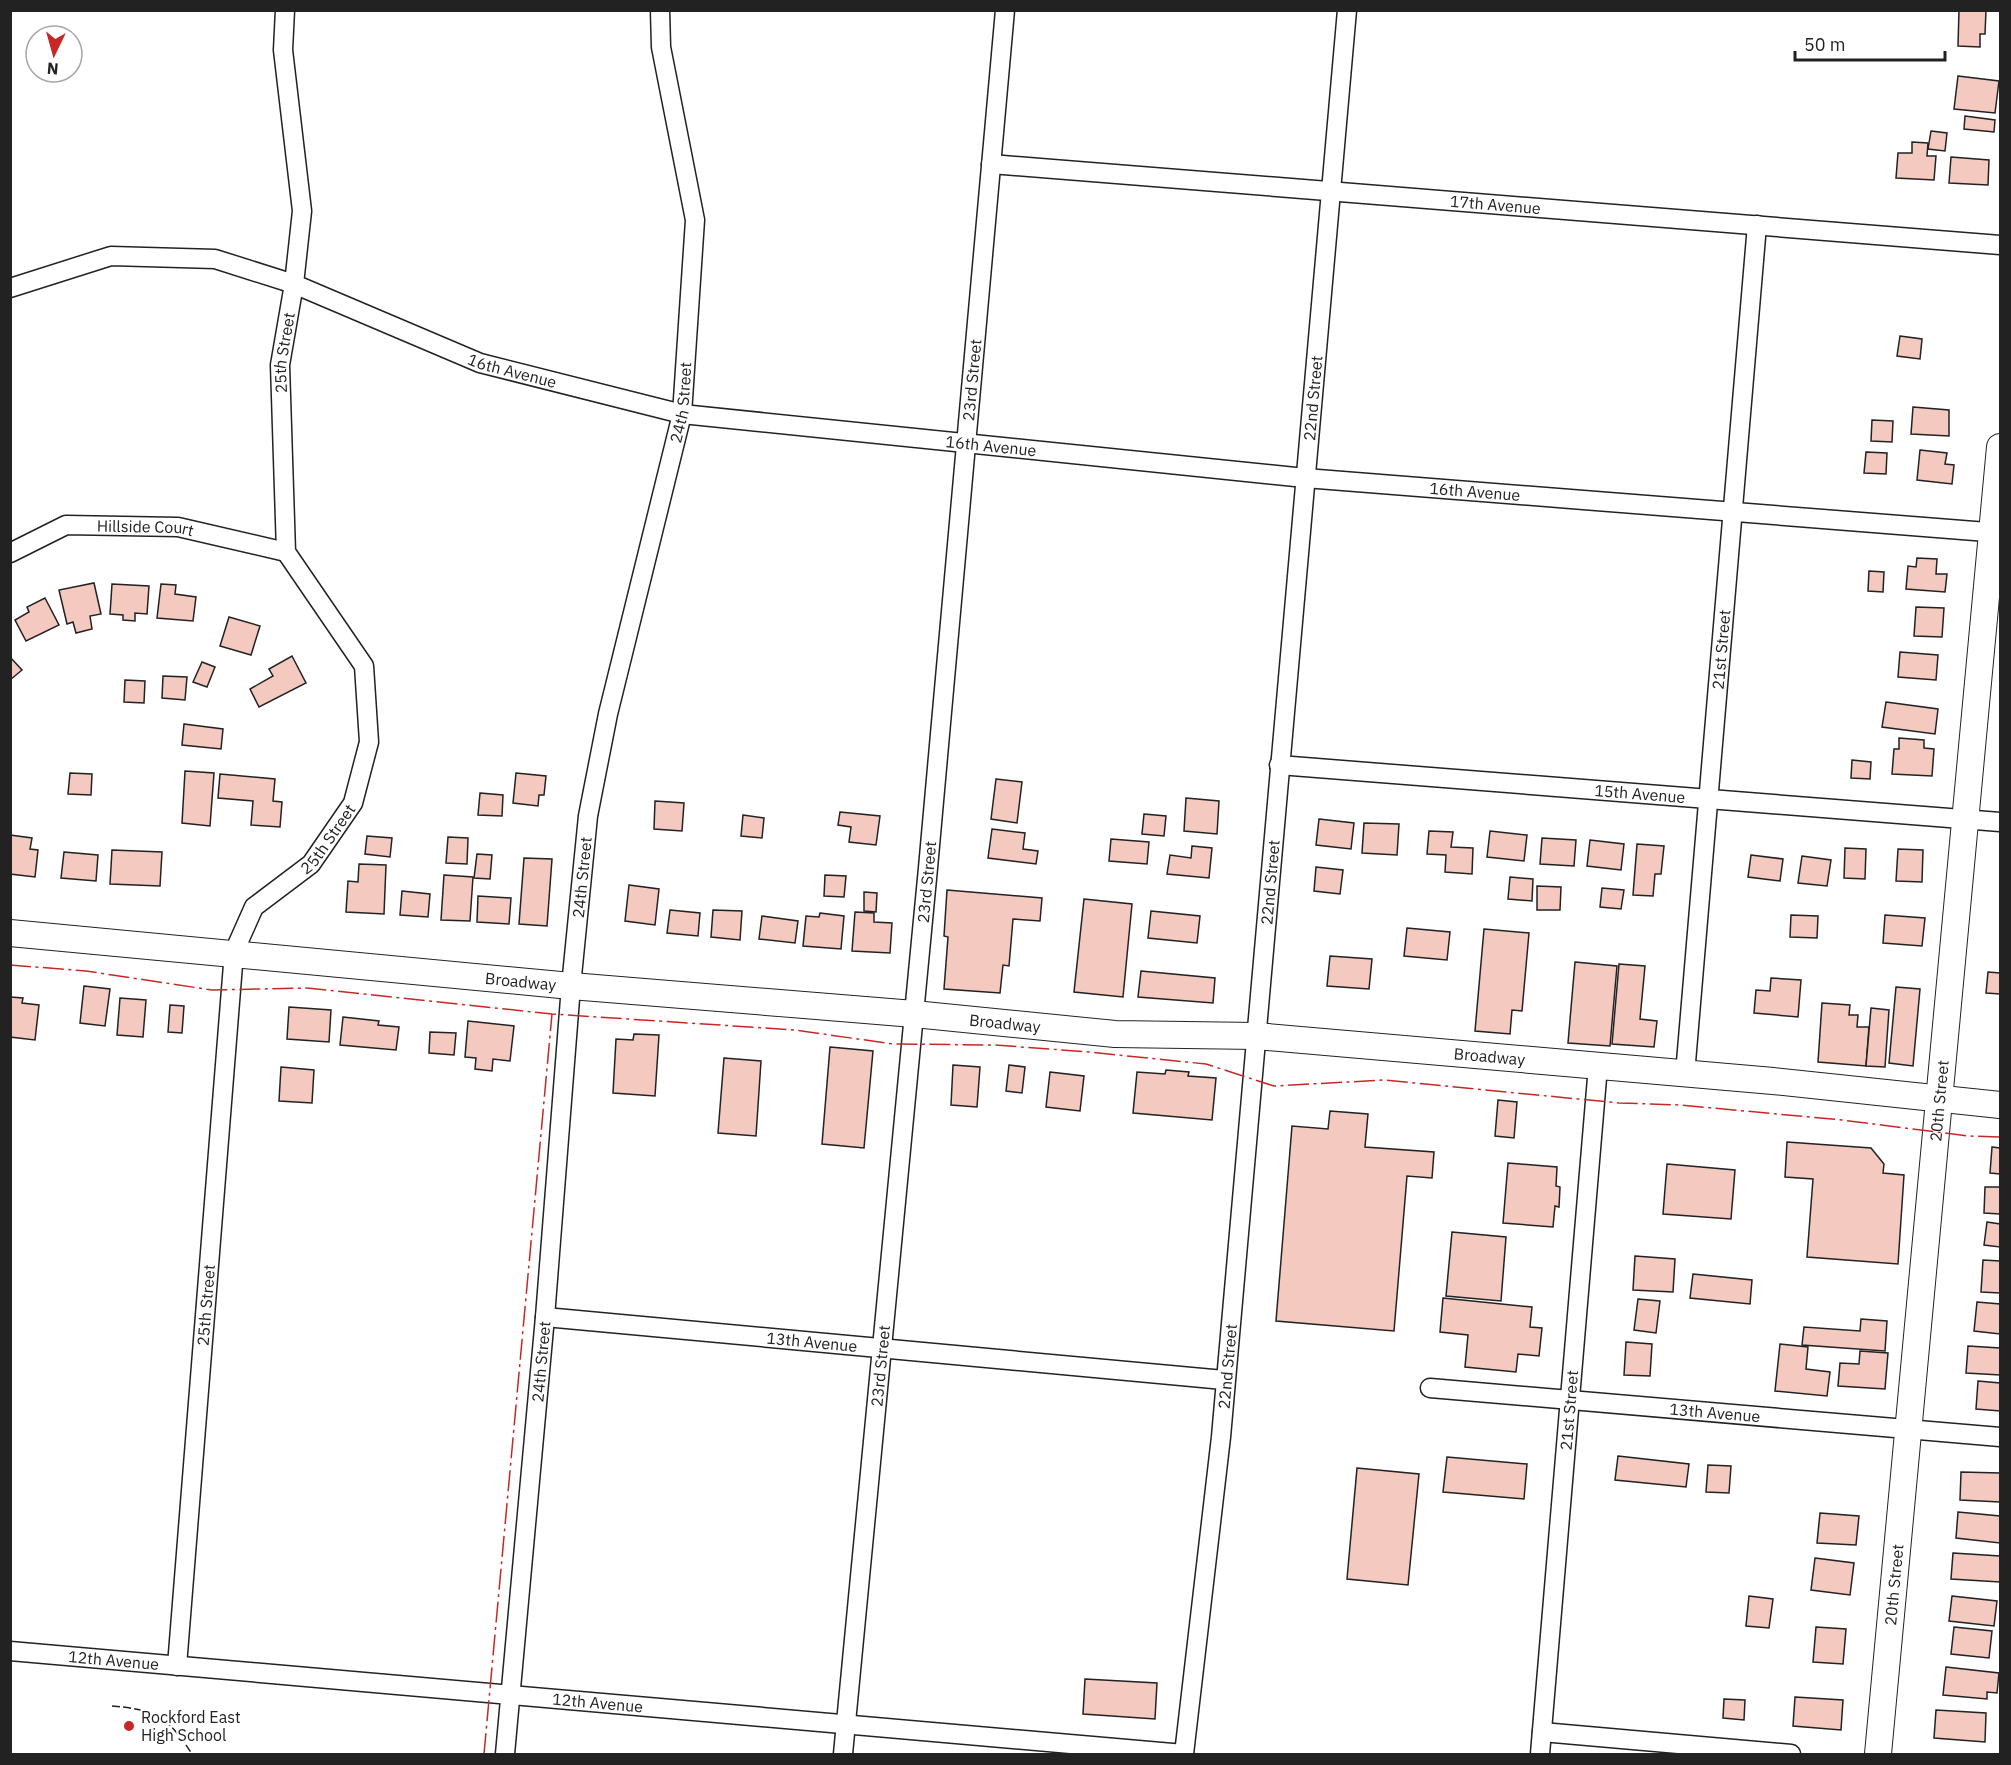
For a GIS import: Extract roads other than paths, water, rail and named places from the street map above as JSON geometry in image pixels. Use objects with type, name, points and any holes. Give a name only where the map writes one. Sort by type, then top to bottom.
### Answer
[{"type":"main road","name":"20th Street","points":[[1878,1755],[1907,1430],[1997,533],[2001,447]]},
{"type":"main road","name":"Broadway","points":[[10,933],[1115,1034],[1256,1036],[2001,1105]]},
{"type":"street","name":"25th Street","points":[[177,1666],[234,952],[254,907],[311,864],[353,803],[369,742],[364,666],[286,552],[280,365],[294,284],[302,211],[283,50],[285,10]]},
{"type":"street","name":"24th Street","points":[[505,1755],[545,1317],[571,986],[588,816],[608,714],[682,414],[695,220],[661,46],[660,10]]},
{"type":"street","name":"23rd Street","points":[[843,1755],[914,1014],[1005,10]]},
{"type":"street","name":"22nd Street","points":[[1184,1754],[1221,1437],[1224,1380],[1347,10]]},
{"type":"street","name":"17th Avenue","points":[[991,164],[2001,245]]},
{"type":"street","name":"21st Street","points":[[1684,1074],[1757,225]]},
{"type":"street","name":"16th Avenue","points":[[10,288],[111,256],[215,259],[294,284],[480,363],[682,414],[967,441],[1305,478],[1997,533]]},
{"type":"street","name":"Hillside Court","points":[[10,553],[66,525],[178,527],[286,552]]},
{"type":"street","name":"15th Avenue","points":[[1279,765],[2001,822]]},
{"type":"street","name":"21st Street","points":[[1539,1755],[1598,1066]]},
{"type":"street","name":"13th Avenue","points":[[545,1317],[1224,1380]]},
{"type":"street","name":"13th Avenue","points":[[1430,1388],[2001,1437]]},
{"type":"street","name":"12th Avenue","points":[[10,1651],[1184,1754]]},
{"type":"street","points":[[1542,1732],[1791,1755]]},
{"type":"place","name":"Rockford East High School","points":[[129,1726]]}]
